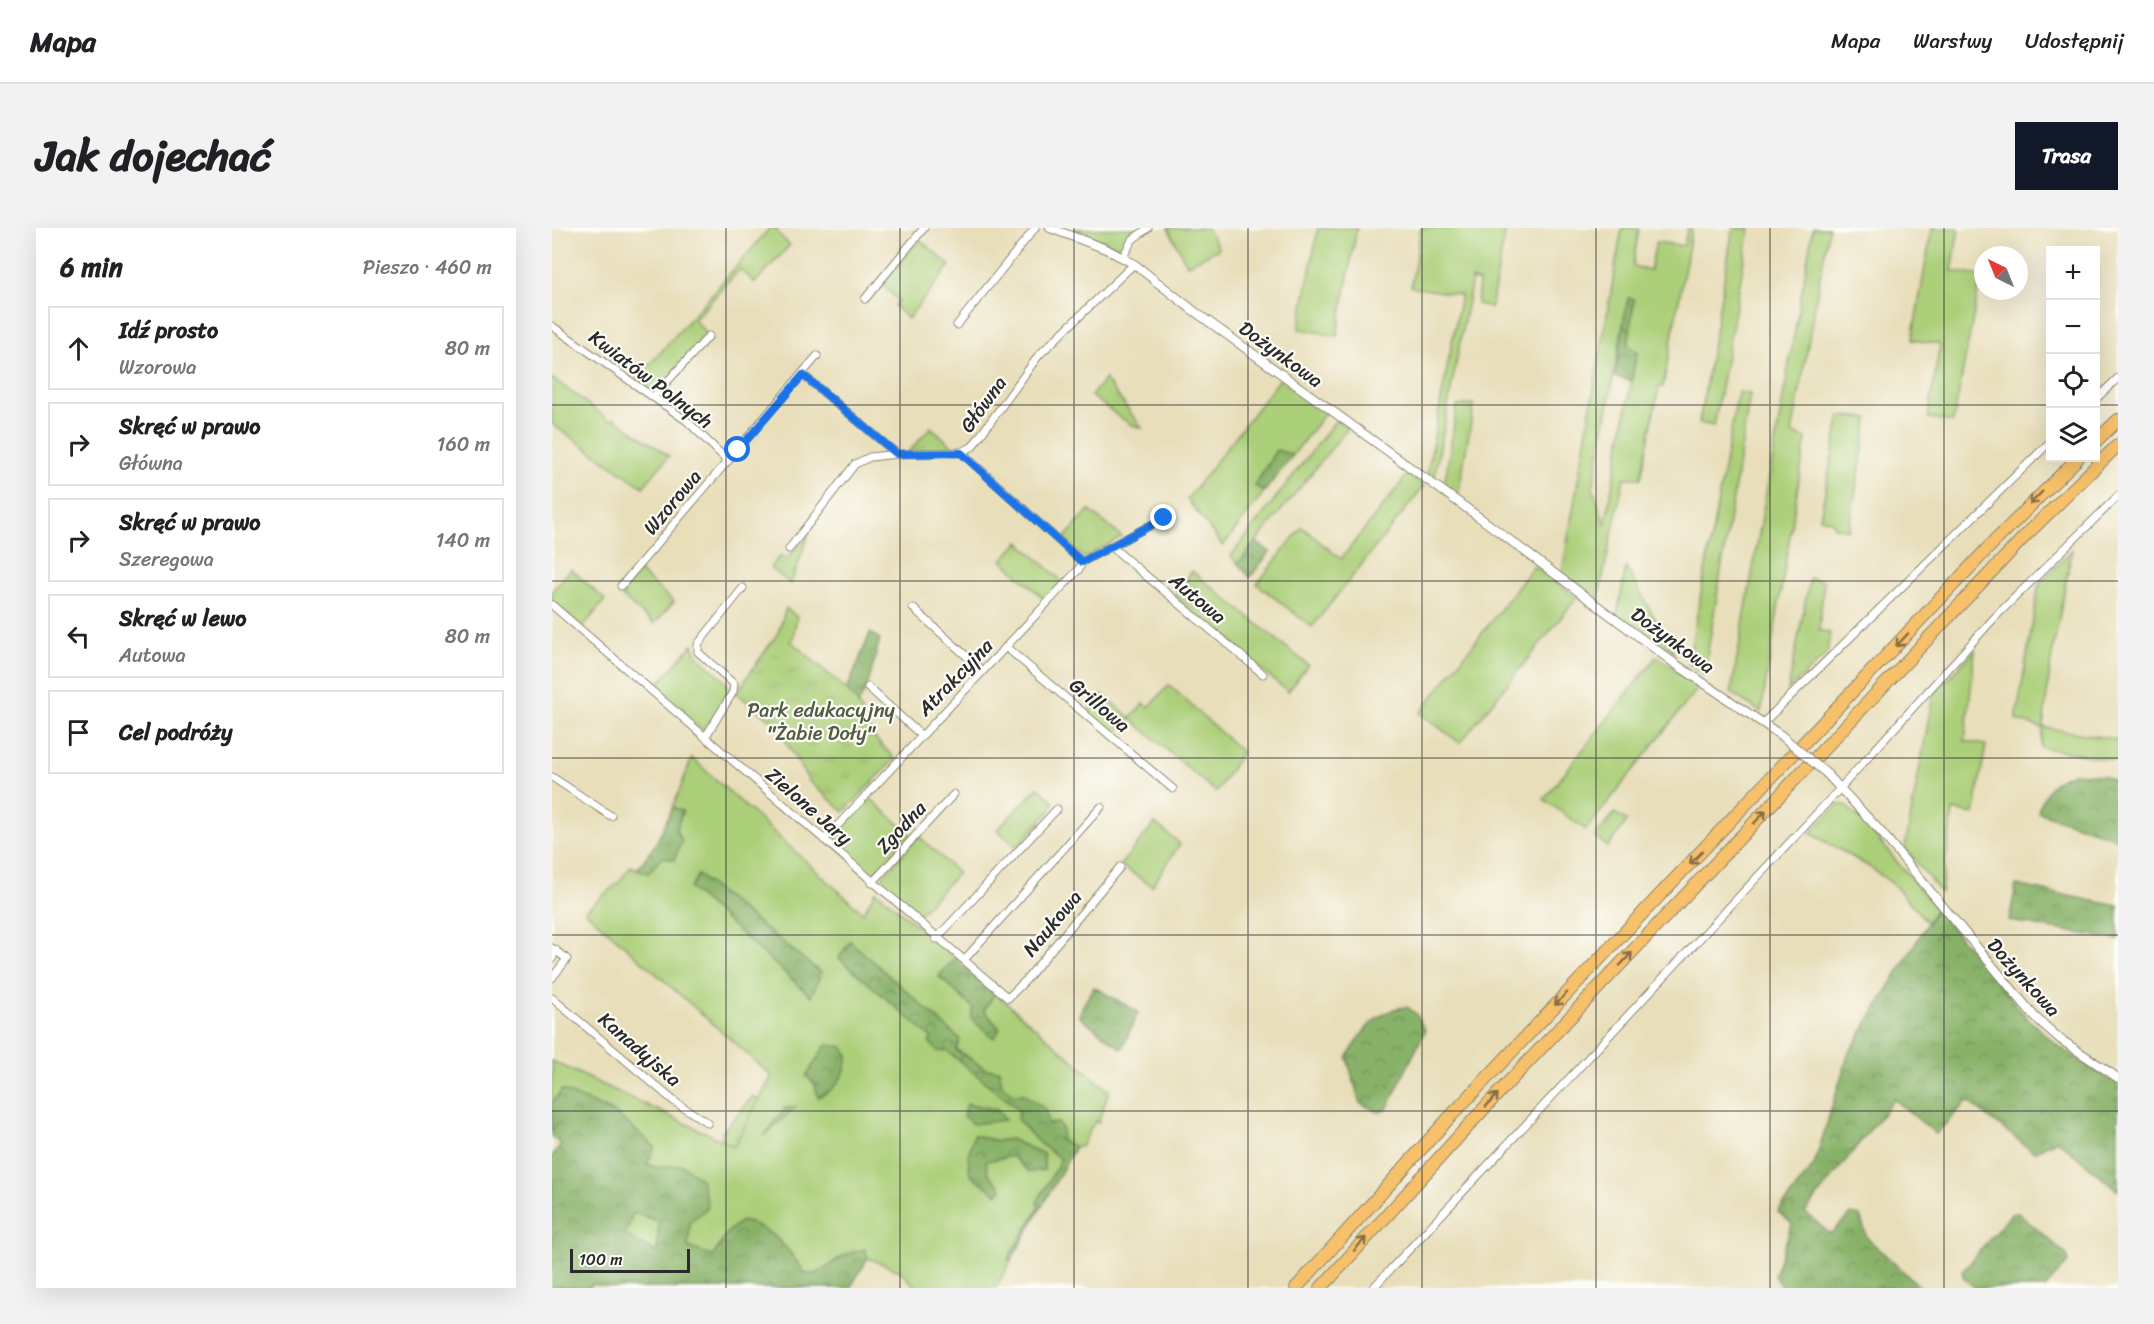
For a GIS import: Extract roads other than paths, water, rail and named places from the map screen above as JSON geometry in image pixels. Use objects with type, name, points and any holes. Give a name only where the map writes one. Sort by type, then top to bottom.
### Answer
[{"type":"highway","points":[[2100,437],[2118,420]]},
{"type":"highway","points":[[1322,1288],[1490,1102],[2028,533],[2118,445]]},
{"type":"highway","points":[[1296,1288],[1449,1118],[1989,547],[2074,462]]},
{"type":"street","points":[[865,299],[924,228]]},
{"type":"street","points":[[957,326],[1035,228]]},
{"type":"street","name":"Dożynkowa","points":[[1050,228],[1124,257],[1674,663],[1782,736],[1841,788],[2035,1017],[2060,1039],[2118,1078]]},
{"type":"street","points":[[1124,257],[1132,240],[1148,228]]},
{"type":"street","name":"Główna","points":[[789,549],[855,464],[870,457],[897,454],[961,453],[972,447],[1040,355],[1134,264]]},
{"type":"street","name":"Kwiatów Polnych","points":[[552,326],[687,421],[728,461]]},
{"type":"street","points":[[654,396],[709,336]]},
{"type":"street","name":"Wzorowa","points":[[621,586],[817,356]]},
{"type":"street","points":[[803,375],[897,454]]},
{"type":"street","points":[[2100,395],[2118,378]]},
{"type":"street","points":[[1762,723],[2046,446]]},
{"type":"street","points":[[961,453],[1082,562],[1164,518]]},
{"type":"street","points":[[1372,1288],[1841,788],[1996,616],[2118,496]]},
{"type":"street","name":"Autowa","points":[[1112,547],[1263,674]]},
{"type":"street","name":"Atrakcyjna","points":[[824,840],[1079,569],[1082,562]]},
{"type":"street","points":[[706,736],[734,692],[734,684],[698,652],[698,644],[743,588]]},
{"type":"street","name":"Zielone Jary","points":[[552,604],[936,939],[1008,998]]},
{"type":"street","points":[[913,608],[983,671]]},
{"type":"street","name":"Grillowa","points":[[1006,647],[1173,789]]},
{"type":"street","points":[[868,687],[922,736]]},
{"type":"street","points":[[552,777],[611,816]]},
{"type":"street","name":"Zgodna","points":[[872,883],[954,794]]},
{"type":"street","points":[[964,960],[1101,807]]},
{"type":"street","points":[[936,939],[1057,809]]},
{"type":"street","name":"Naukowa","points":[[1008,998],[1026,980],[1120,867]]},
{"type":"street","points":[[552,959],[554,949],[567,959],[552,978]]},
{"type":"street","name":"Kanadyjska","points":[[552,998],[675,1101],[708,1123]]},
{"type":"park label","name":"Park edukacyjny \"Żabie Doły\"","points":[[821,722]]}]
